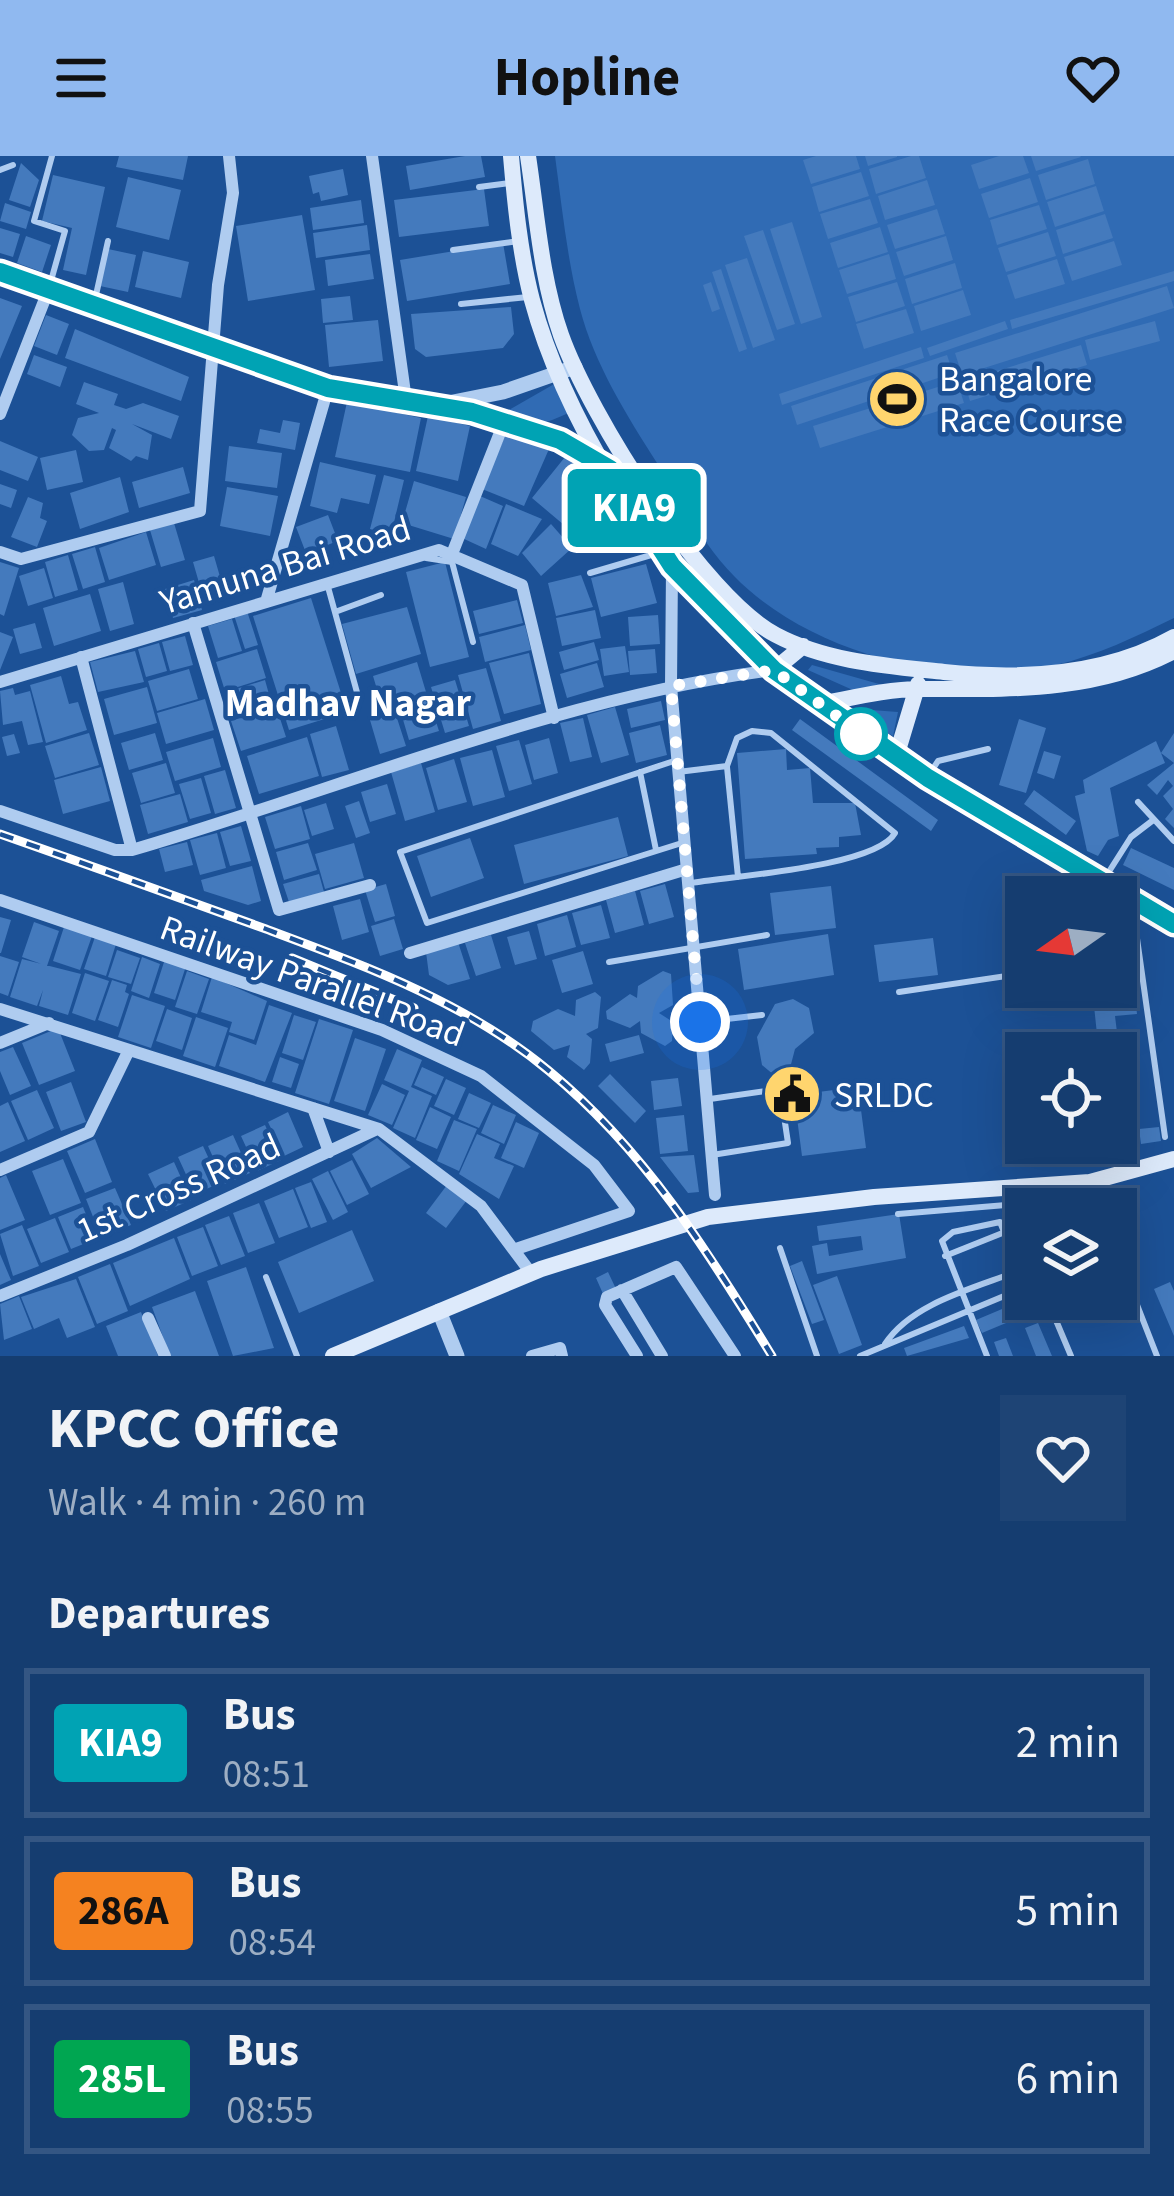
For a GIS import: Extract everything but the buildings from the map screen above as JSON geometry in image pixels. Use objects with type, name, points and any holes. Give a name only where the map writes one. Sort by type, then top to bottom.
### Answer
[{"type":"main road","points":[[511,156],[531,297],[610,469],[667,559],[774,670],[896,757],[1088,876]]},
{"type":"main road","points":[[529,156],[549,290],[567,370],[683,544],[750,618],[803,646],[847,660],[998,678],[1037,676],[1132,655],[1174,637]]},
{"type":"main road","points":[[774,670],[803,646]]},
{"type":"main road","points":[[820,704],[918,688],[1016,690],[1100,680],[1174,651]]},
{"type":"main road","points":[[896,757],[918,688],[919,669]]},
{"type":"main road","points":[[1137,905],[1174,924]]},
{"type":"main road","points":[[333,1356],[531,1273],[726,1214],[874,1197],[1092,1187],[1174,1159]]},
{"type":"street","points":[[0,552],[21,559],[200,511],[218,285],[233,193],[229,156]]},
{"type":"street","points":[[372,156],[406,400]]},
{"type":"street","points":[[0,272],[328,388],[505,420],[560,440],[610,469]]},
{"type":"street","points":[[0,414],[48,291]]},
{"type":"street","points":[[439,405],[567,370]]},
{"type":"street","points":[[266,602],[328,388]]},
{"type":"street","points":[[452,554],[505,420]]},
{"type":"street","name":"Yamuna Bai Road","points":[[0,682],[439,550],[522,585],[554,718]]},
{"type":"street","points":[[667,559],[671,686],[715,1195]]},
{"type":"street","points":[[193,623],[279,910],[370,885]]},
{"type":"street","points":[[81,657],[132,850]]},
{"type":"street","points":[[0,811],[115,850],[132,850],[554,718],[671,686],[774,670]]},
{"type":"street","points":[[410,953],[687,869]]},
{"type":"street","name":"Railway Parallel Road","points":[[0,900],[382,1030],[481,1076],[594,1165],[629,1211],[516,1249]]},
{"type":"street","points":[[0,1009],[379,1129],[481,1206],[531,1273]]},
{"type":"street","points":[[0,1043],[50,1023]]},
{"type":"street","points":[[0,1170],[89,1132],[129,1050]]},
{"type":"street","points":[[313,1108],[329,1151]]},
{"type":"street","name":"1st Cross Road","points":[[0,1296],[379,1129]]},
{"type":"street","points":[[637,1356],[604,1305],[607,1297],[676,1268],[735,1356]]},
{"type":"street","points":[[622,1290],[662,1356]]},
{"type":"street","points":[[439,1311],[457,1356]]},
{"type":"street","points":[[148,1318],[165,1356]]},
{"type":"street","points":[[532,1356],[560,1348],[562,1356]]},
{"type":"lane","points":[[48,291],[64,231],[34,221],[52,156]]},
{"type":"lane","points":[[0,170],[13,165]]},
{"type":"lane","points":[[479,187],[513,182]]},
{"type":"lane","points":[[453,250],[522,240]]},
{"type":"lane","points":[[93,308],[108,241]]},
{"type":"lane","points":[[461,304],[531,297]]},
{"type":"lane","points":[[424,554],[426,560],[452,562],[472,642]]},
{"type":"lane","points":[[590,573],[667,559]]},
{"type":"lane","points":[[327,584],[358,696]]},
{"type":"lane","points":[[335,612],[381,595]]},
{"type":"lane","points":[[688,884],[738,877],[859,853],[885,845],[895,833],[771,734],[752,731],[737,738],[727,766],[738,877]]},
{"type":"lane","points":[[928,778],[938,760],[988,749]]},
{"type":"lane","points":[[685,842],[427,923],[400,852],[640,772],[727,766]]},
{"type":"lane","points":[[640,772],[656,850]]},
{"type":"lane","points":[[1138,802],[1174,841]]},
{"type":"lane","points":[[1107,876],[1131,837],[1152,821]]},
{"type":"lane","points":[[1067,876],[1070,866]]},
{"type":"lane","points":[[609,962],[767,935]]},
{"type":"lane","points":[[1137,938],[1165,1138]]},
{"type":"lane","points":[[899,992],[1005,976]]},
{"type":"lane","points":[[700,1022],[762,1015]]},
{"type":"lane","points":[[707,1100],[780,1088],[788,1143],[712,1155]]},
{"type":"lane","points":[[898,1214],[1090,1198],[1092,1187]]},
{"type":"lane","points":[[987,1356],[942,1241],[953,1232],[994,1221],[1005,1231]]},
{"type":"lane","points":[[945,1256],[1005,1232]]},
{"type":"lane","points":[[780,1248],[818,1356]]},
{"type":"lane","points":[[266,1277],[297,1356]]},
{"type":"lane","points":[[883,1347],[898,1324],[1005,1277]]},
{"type":"lane","points":[[860,1356],[1005,1296]]},
{"type":"lane","points":[[1137,1306],[1156,1356]]},
{"type":"lane","points":[[1056,1320],[1071,1356]]},
{"type":"lane","points":[[897,1341],[903,1356]]},
{"type":"shaded area","name":"Bangalore Race Course","points":[[555,156],[1174,156],[1174,618],[1072,661],[1015,672],[972,672],[884,659],[841,645],[765,603],[734,576],[702,536],[603,369],[575,290]]},
{"type":"shaded area","points":[[556,383],[570,412],[538,423],[507,411]]},
{"type":"shaded area","points":[[812,665],[893,688],[855,691],[808,670]]},
{"type":"shaded area","points":[[845,708],[898,712],[893,736]]},
{"type":"railway","points":[[0,834],[377,972],[449,1006],[517,1047],[583,1101],[645,1168],[699,1241],[772,1356]]},
{"type":"railway","points":[[292,958],[414,1008]]},
{"type":"bus line","name":"KIA9","points":[[0,272],[328,388],[472,412],[560,440],[610,469],[672,566],[730,632],[774,670],[928,778],[1174,924]]},
{"type":"place","name":"Bangalore Race Course","points":[[897,399]]},
{"type":"place","name":"SRLDC","points":[[792,1094]]},
{"type":"district","name":"Madhav Nagar","points":[[348,702]]},
{"type":"route","points":[[700,1022],[671,686],[774,670],[861,734]]}]
